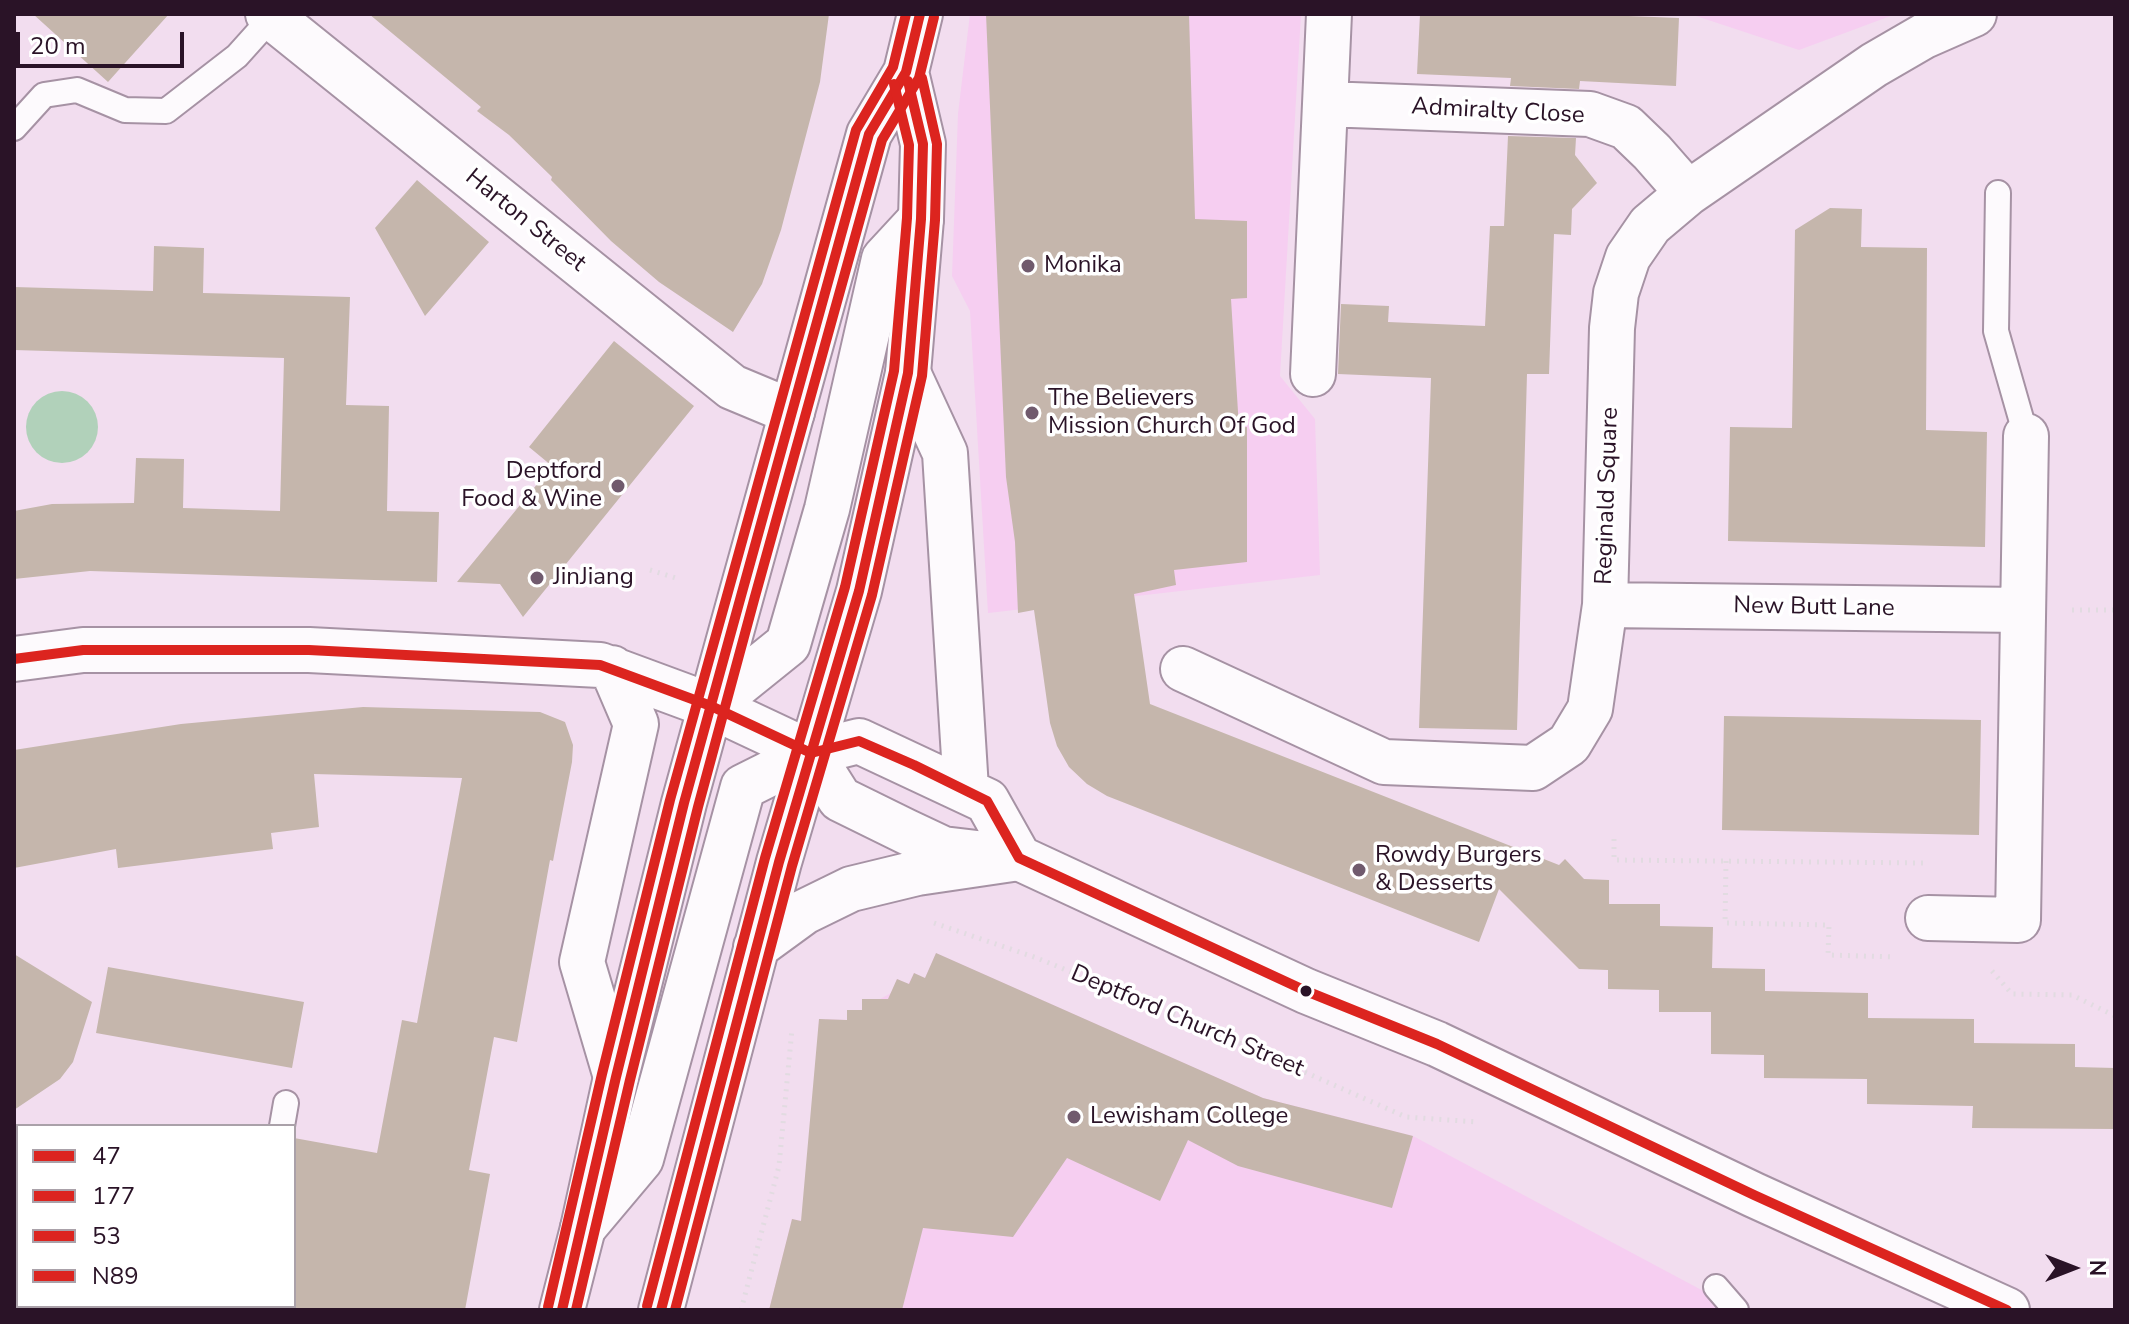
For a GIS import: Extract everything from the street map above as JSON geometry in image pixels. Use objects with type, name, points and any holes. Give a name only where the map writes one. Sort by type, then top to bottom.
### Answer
[{"type":"main road","points":[[562,1310],[684,803],[792,412],[869,134],[906,72],[920,14]]},
{"type":"main road","points":[[1313,374],[1329,14]]},
{"type":"main road","name":"Reginald Square","points":[[1183,669],[1384,762],[1533,768],[1569,744],[1590,709],[1605,605],[1612,328],[1616,293],[1628,257],[1650,225],[1688,193],[1874,65],[1924,36],[1974,14]]},
{"type":"main road","name":"Harton Street","points":[[270,16],[732,387],[792,412]]},
{"type":"main road","points":[[661,1310],[756,947],[859,591],[908,373],[921,219],[923,144],[906,72]]},
{"type":"main road","name":"Admiralty Close","points":[[1325,104],[1590,114],[1626,127],[1688,193]]},
{"type":"main road","points":[[711,706],[788,644],[827,509],[884,259],[921,219]]},
{"type":"main road","points":[[908,373],[945,453],[966,789]]},
{"type":"main road","points":[[1928,918],[2018,920],[2026,436]]},
{"type":"main road","name":"New Butt Lane","points":[[1605,605],[2022,610]]},
{"type":"main road","points":[[14,659],[83,650],[309,650],[575,662],[612,668],[711,706],[811,753],[840,799],[943,849],[1019,858],[1306,991],[1437,1044],[1754,1195],[2007,1310]]},
{"type":"main road","points":[[612,668],[636,724],[582,962],[616,1077]]},
{"type":"main road","points":[[583,1228],[641,1159],[743,787],[811,753],[859,741],[987,801],[1019,858]]},
{"type":"main road","points":[[756,947],[804,912],[851,889],[904,876],[1019,858]]},
{"type":"lane","points":[[14,128],[44,95],[77,90],[125,110],[166,111],[237,56],[270,16]]},
{"type":"lane","points":[[1998,193],[1996,331],[2026,436]]},
{"type":"lane","points":[[1716,1287],[1736,1310]]},
{"type":"path","points":[[650,570],[676,578]]},
{"type":"path","points":[[1614,839],[1614,860],[1726,861],[1928,863],[1927,957],[1828,955],[1829,925],[1725,923],[1726,861]]},
{"type":"path","name":"Deptford Church Street","points":[[930,922],[1037,958],[1190,1021],[1406,1117],[1443,1122]]},
{"type":"path","points":[[1983,961],[2012,994],[2072,995],[2115,1016]]},
{"type":"path","points":[[741,1310],[779,1166],[792,1025]]},
{"type":"shaded area","points":[[970,14],[1301,14],[1280,376],[1315,419],[1320,575],[988,613],[970,311],[952,276],[958,114]]},
{"type":"shaded area","points":[[1690,14],[1896,14],[1799,50]]},
{"type":"shaded area","name":"Lewisham College","points":[[936,953],[1263,1098],[1413,1136],[1739,1310],[769,1310],[792,1219],[807,1222],[819,1019],[847,1020],[847,1010],[862,1010],[862,999],[880,999],[891,993],[897,979],[908,984],[914,973],[925,978]]},
{"type":"green space","points":[[62,391],[88,401],[98,427],[88,453],[62,463],[36,453],[26,427],[36,401]]},
{"type":"building","points":[[33,14],[169,14],[108,82]]},
{"type":"building","points":[[369,14],[829,14],[820,82],[781,230],[762,284],[733,332],[659,282],[611,241],[509,135],[477,111],[481,107]]},
{"type":"building","points":[[986,14],[1189,14],[1195,219],[1247,221],[1247,298],[1231,299],[1239,428],[1247,427],[1247,562],[1174,570],[1176,585],[1134,594],[1150,704],[1559,865],[1565,859],[1584,879],[1609,880],[1609,904],[1660,904],[1660,926],[1713,927],[1712,968],[1765,969],[1765,991],[1868,993],[1868,1018],[1974,1019],[1974,1043],[2075,1044],[2075,1067],[2115,1068],[2115,1129],[1972,1128],[1973,1106],[1867,1104],[1867,1079],[1764,1078],[1764,1055],[1711,1054],[1711,1012],[1659,1012],[1659,990],[1608,989],[1608,970],[1579,969],[1499,889],[1479,942],[1107,796],[1087,784],[1069,767],[1057,746],[1050,723],[1034,610],[1018,613],[1015,542],[1006,477]]},
{"type":"building","points":[[1420,14],[1578,14],[1679,18],[1676,86],[1580,81],[1579,89],[1510,86],[1511,78],[1417,74]]},
{"type":"building","points":[[1508,136],[1576,138],[1575,155],[1597,183],[1572,209],[1571,235],[1554,234],[1549,374],[1527,374],[1517,730],[1419,728],[1431,378],[1338,374],[1341,304],[1389,306],[1388,322],[1485,326],[1490,226],[1504,226]]},
{"type":"building","points":[[417,180],[489,242],[425,316],[375,228]]},
{"type":"building","points":[[1830,208],[1862,209],[1861,247],[1927,248],[1926,430],[1987,432],[1985,547],[1728,541],[1730,427],[1792,428],[1795,230]]},
{"type":"building","points":[[154,246],[204,248],[203,293],[350,297],[346,405],[389,406],[387,511],[439,512],[437,582],[90,571],[14,579],[14,511],[52,504],[134,503],[136,458],[184,459],[183,508],[280,511],[284,358],[14,350],[14,287],[153,291]]},
{"type":"building","points":[[614,341],[694,406],[523,617],[500,584],[457,582],[552,466],[529,447]]},
{"type":"building","points":[[363,707],[540,712],[565,722],[573,745],[572,762],[553,861],[550,860],[517,1042],[494,1037],[469,1170],[490,1174],[465,1310],[294,1310],[296,1138],[377,1153],[402,1020],[417,1023],[462,778],[314,774],[319,827],[271,833],[273,849],[118,868],[116,849],[14,868],[14,750],[181,724]]},
{"type":"building","points":[[1724,716],[1981,720],[1979,835],[1722,830]]},
{"type":"building","points":[[936,953],[1263,1098],[1413,1136],[1392,1208],[1238,1166],[1188,1140],[1160,1201],[1067,1158],[1013,1237],[923,1228],[902,1310],[769,1310],[792,1219],[801,1221],[819,1019],[847,1020],[847,1010],[862,1010],[862,999],[888,999],[897,979],[909,984],[914,973],[925,978]]},
{"type":"building","points":[[14,954],[92,1002],[73,1062],[60,1079],[14,1110]]},
{"type":"building","points":[[108,967],[304,1002],[292,1068],[96,1033]]},
{"type":"transit line","name":"N89","points":[[548,1307],[670,800],[856,130],[893,67],[906,14]]},
{"type":"transit line","name":"177","points":[[562,1310],[684,803],[741,596],[869,134],[906,72],[920,14]]},
{"type":"transit line","name":"53","points":[[576,1310],[698,807],[754,600],[882,140],[919,78],[934,17]]},
{"type":"transit line","name":"53","points":[[675,1310],[792,866],[872,595],[922,376],[935,220],[937,144],[922,78]]},
{"type":"transit line","name":"177","points":[[661,1310],[779,862],[859,591],[908,373],[921,219],[923,144],[908,81]]},
{"type":"transit line","name":"N89","points":[[647,1306],[765,858],[845,587],[894,371],[907,218],[909,145],[894,84]]},
{"type":"transit line","name":"47","points":[[14,659],[83,650],[309,650],[600,665],[711,706],[811,753]]},
{"type":"transit line","name":"47","points":[[811,753],[859,741],[914,765],[987,801],[1019,858],[1306,991],[1437,1044],[1754,1195],[2007,1310]]},
{"type":"place","name":"Monika","points":[[1028,266]]},
{"type":"place","name":"The Believers Mission Church Of God","points":[[1032,413]]},
{"type":"place","name":"Deptford Food & Wine","points":[[618,486]]},
{"type":"place","name":"JinJiang","points":[[537,578]]},
{"type":"place","name":"Rowdy Burgers & Desserts","points":[[1359,870]]},
{"type":"place","name":"Lewisham College","points":[[1074,1117]]}]
